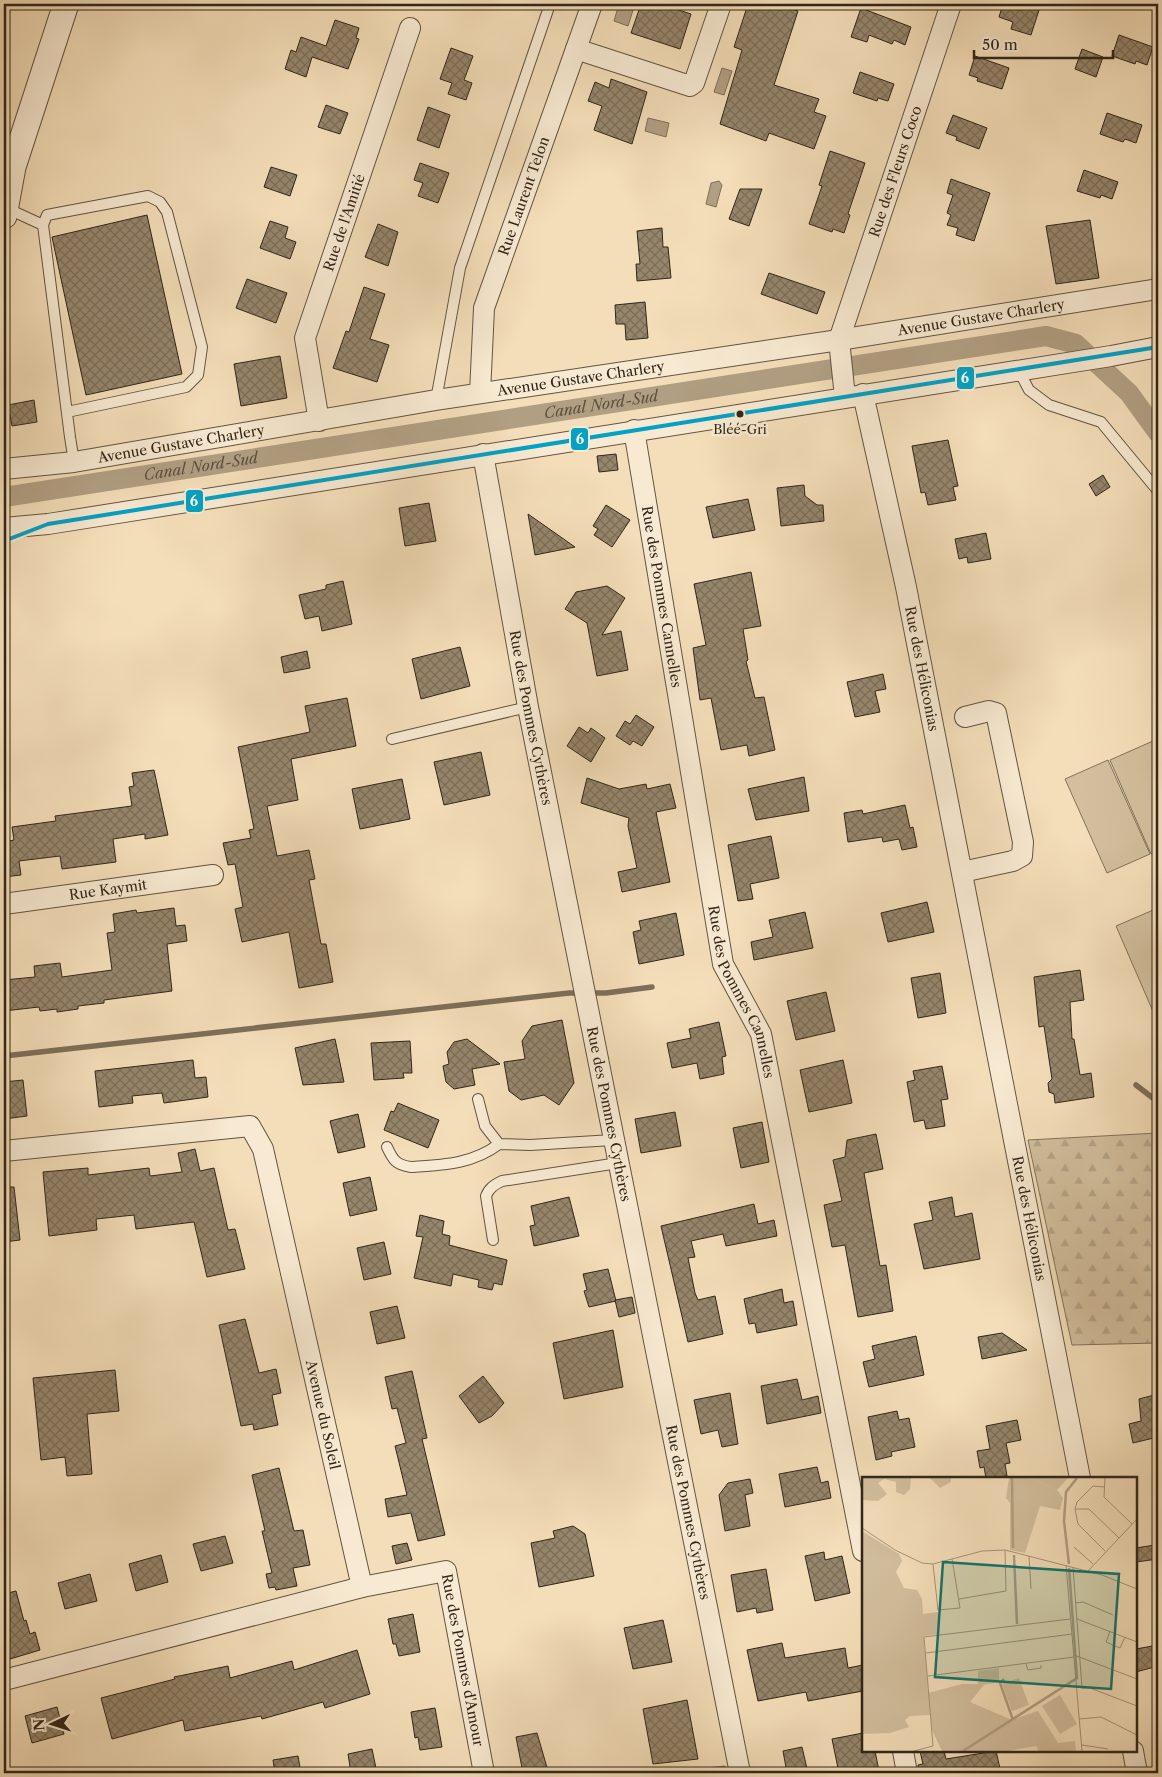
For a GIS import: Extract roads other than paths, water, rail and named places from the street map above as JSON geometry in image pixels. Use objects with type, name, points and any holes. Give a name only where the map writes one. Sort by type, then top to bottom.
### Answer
[{"type":"street","points":[[5,212],[13,167],[66,4]]},
{"type":"street","name":"Rue Laurent Telon","points":[[480,393],[484,308],[592,4]]},
{"type":"street","points":[[576,49],[684,86],[690,86],[694,83],[722,4]]},
{"type":"street","name":"Rue des Fleurs Coco","points":[[839,344],[952,4]]},
{"type":"street","name":"Rue de l'Amitié","points":[[319,421],[305,338],[410,28]]},
{"type":"street","name":"Avenue Gustave Charlery","points":[[4,469],[74,462],[480,393],[839,344],[1158,289]]},
{"type":"street","name":"Rue des Héliconias","points":[[839,344],[850,394],[906,587],[1080,1477]]},
{"type":"street","points":[[4,528],[48,524],[850,394],[1081,361],[1158,347]]},
{"type":"street","name":"Rue des Pommes Cannelles","points":[[634,430],[723,964],[762,1034],[862,1546]]},
{"type":"street","name":"Rue des Pommes Cythères","points":[[483,454],[528,707],[740,1773]]},
{"type":"street","points":[[4,541],[48,524]]},
{"type":"street","points":[[962,872],[1013,861],[1022,856],[1023,842],[996,713],[989,711],[965,717]]},
{"type":"street","name":"Rue Kaymit","points":[[4,904],[213,875]]},
{"type":"street","name":"Avenue du Soleil","points":[[4,1151],[250,1126],[262,1149],[362,1587]]},
{"type":"street","name":"Rue des Pommes d'Amour","points":[[362,1587],[446,1571],[484,1773]]},
{"type":"street","points":[[4,1680],[362,1587]]},
{"type":"street","points":[[902,1752],[907,1773]]},
{"type":"street","points":[[1133,1752],[1138,1773]]},
{"type":"lane","points":[[436,400],[460,268],[550,4]]},
{"type":"lane","points":[[67,412],[186,387],[198,374],[202,347],[167,212],[160,202],[148,196],[47,215],[43,225],[67,412],[74,462]]},
{"type":"lane","points":[[5,212],[43,225]]},
{"type":"lane","points":[[1018,369],[1029,390],[1049,405],[1101,422],[1158,491]]},
{"type":"lane","points":[[392,739],[528,707]]},
{"type":"lane","points":[[478,1099],[485,1126],[499,1144]]},
{"type":"lane","points":[[387,1147],[394,1162],[410,1167],[467,1161],[486,1154],[499,1144],[530,1145],[613,1140]]},
{"type":"lane","points":[[493,1240],[486,1196],[488,1190],[494,1184],[502,1180],[618,1163]]},
{"type":"waterway","name":"Canal Nord-Sud","points":[[4,497],[1046,336],[1076,344],[1129,393],[1158,433]]},
{"type":"waterway","points":[[4,1056],[569,993],[606,993],[652,987]]},
{"type":"waterway","points":[[1136,1085],[1158,1102]]},
{"type":"place","name":"Bléé-Gri","points":[[740,414]]}]
